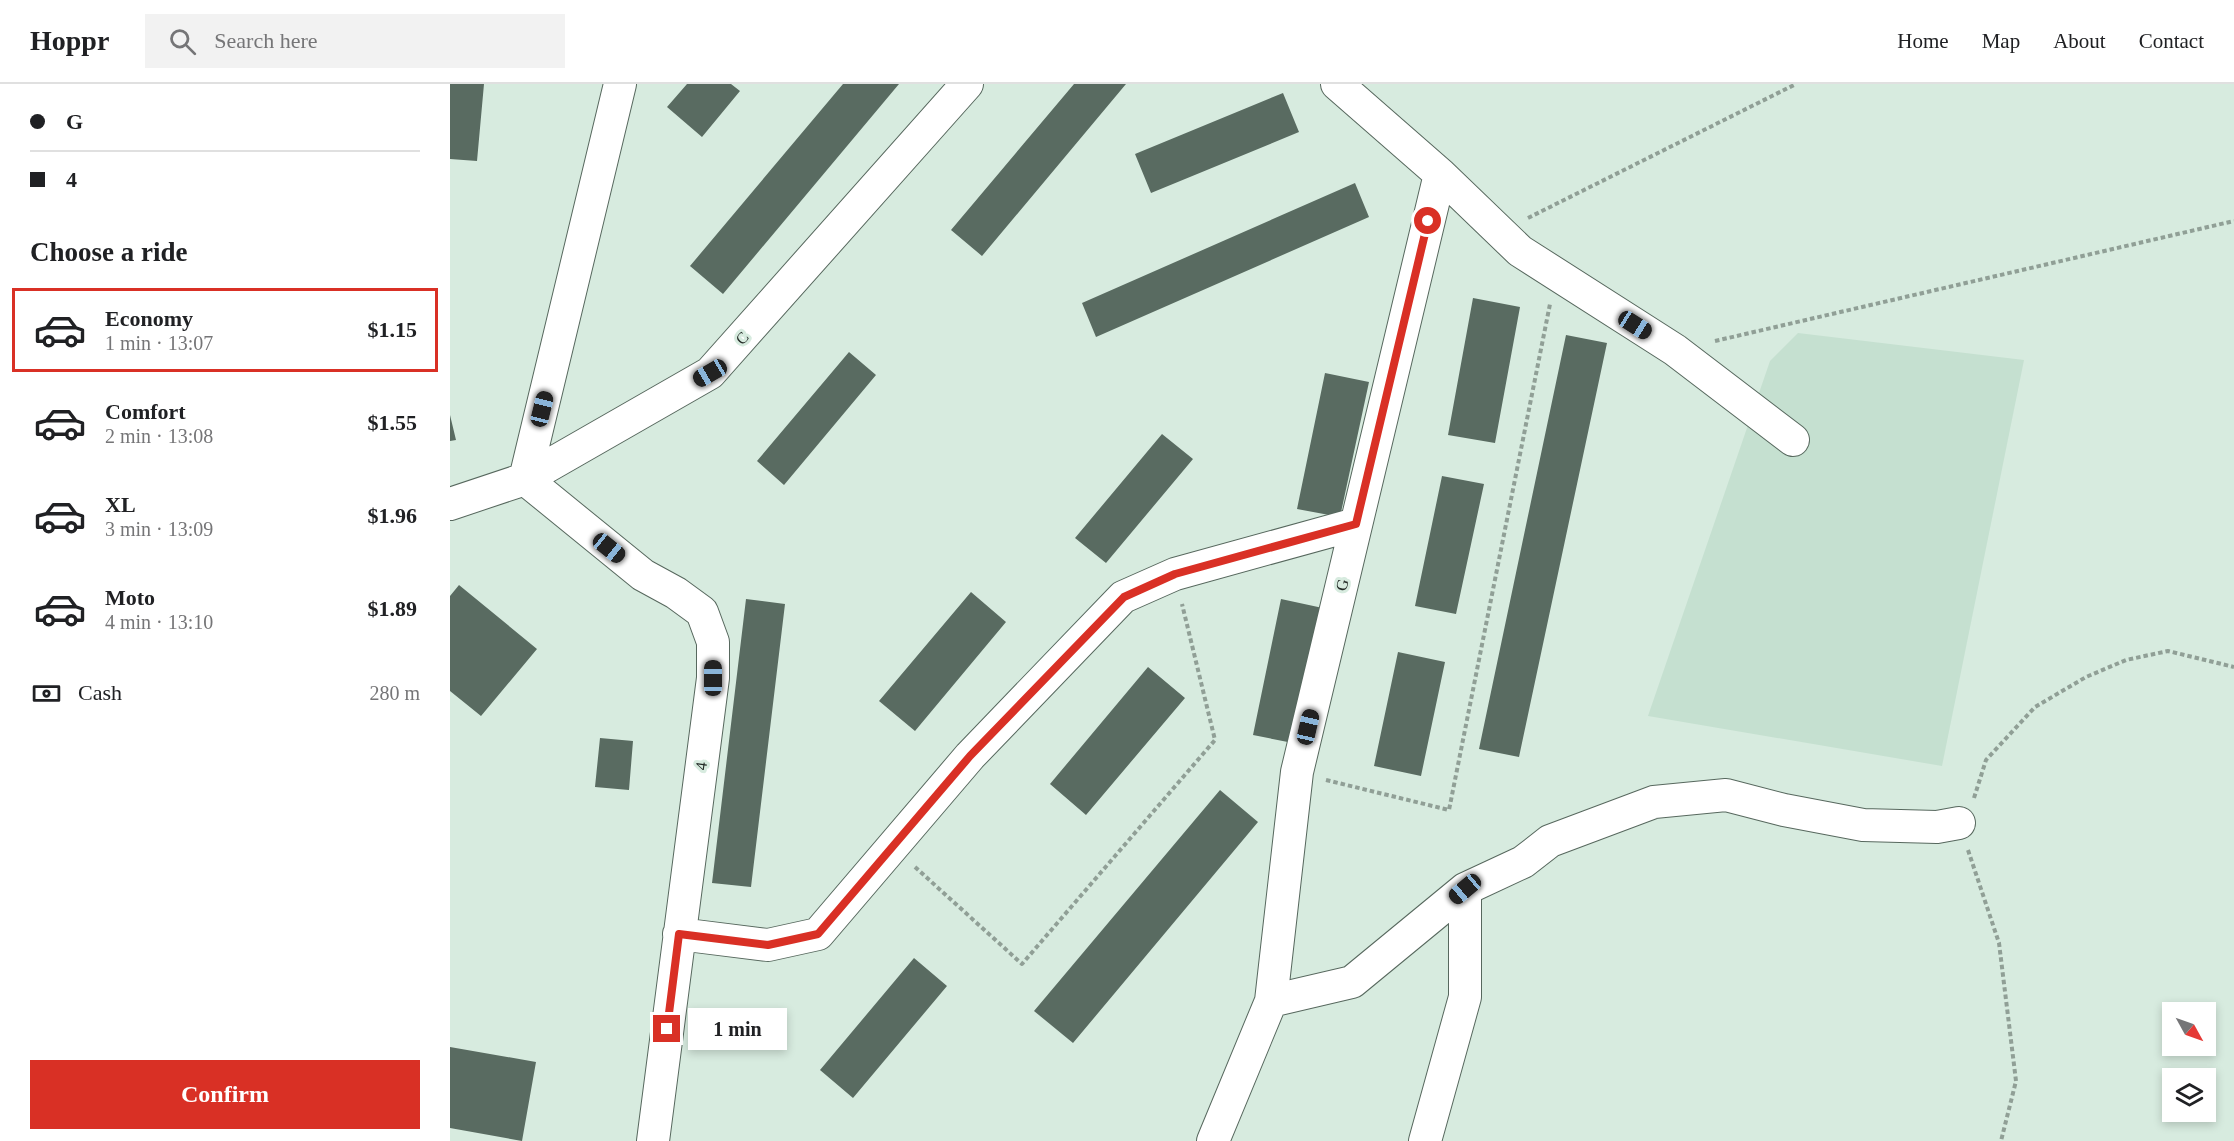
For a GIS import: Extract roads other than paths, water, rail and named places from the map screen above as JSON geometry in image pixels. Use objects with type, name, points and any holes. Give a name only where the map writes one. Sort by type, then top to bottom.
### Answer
[{"type":"street","points":[[525,478],[620,84]]},
{"type":"street","name":"C","points":[[450,504],[525,478],[710,373],[967,84]]},
{"type":"street","points":[[1337,84],[1440,174],[1520,251],[1675,350],[1793,440]]},
{"type":"street","name":"G","points":[[1213,1141],[1271,1001],[1297,772],[1440,174]]},
{"type":"street","name":"4","points":[[525,478],[643,575],[676,593],[702,612],[713,642],[713,678],[653,1141]]},
{"type":"street","points":[[679,934],[768,945],[818,934],[970,756],[1124,597],[1175,574],[1356,524]]},
{"type":"street","points":[[1271,1001],[1352,982],[1465,889],[1523,862],[1550,841],[1654,802],[1726,795],[1784,810],[1863,825],[1936,827],[1959,823]]},
{"type":"street","points":[[1425,1141],[1465,997],[1465,889]]}]
